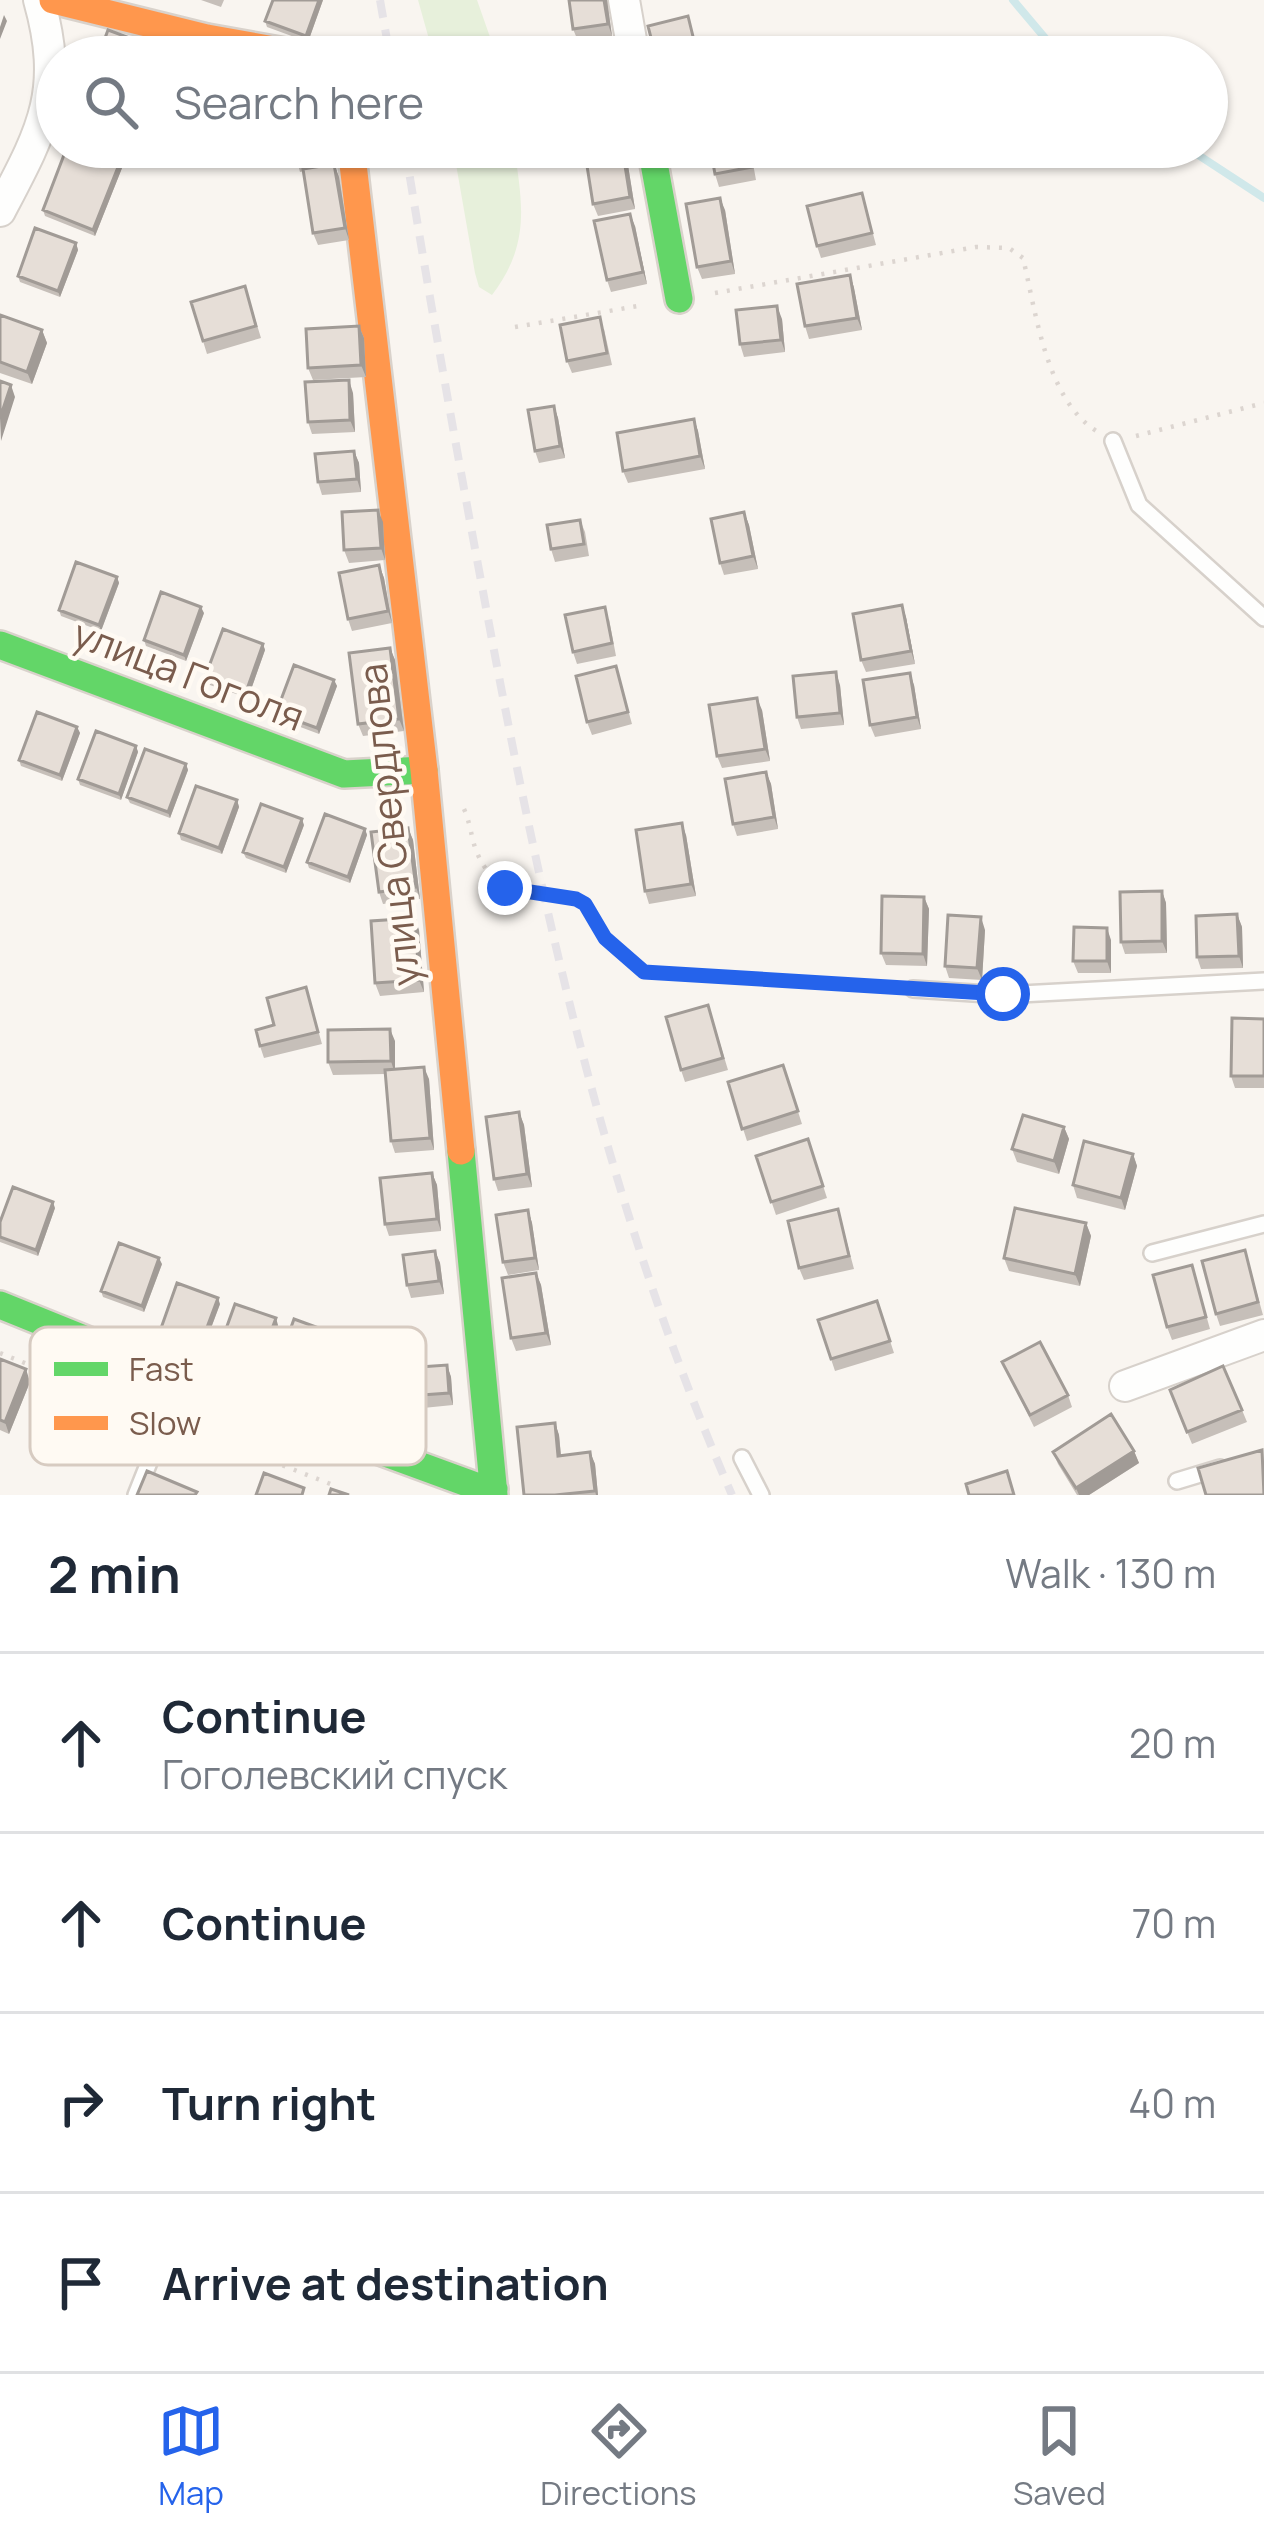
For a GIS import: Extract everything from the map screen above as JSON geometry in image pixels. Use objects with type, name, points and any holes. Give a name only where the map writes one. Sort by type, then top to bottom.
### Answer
[{"type":"street","points":[[39,0],[49,36]]},
{"type":"street","points":[[52,0],[199,36]]},
{"type":"street","points":[[624,0],[630,36]]},
{"type":"street","points":[[0,211],[36,141]]},
{"type":"street","name":"улица Свердлова","points":[[353,168],[424,770],[494,1492]]},
{"type":"street","points":[[655,168],[680,299]]},
{"type":"street","name":"улица Гоголя","points":[[0,645],[344,774],[424,770]]},
{"type":"street","points":[[0,1305],[54,1327]]},
{"type":"street","points":[[1125,1386],[1264,1335]]},
{"type":"street","points":[[418,1465],[494,1492]]},
{"type":"lane","points":[[1113,442],[1139,505],[1264,618]]},
{"type":"lane","points":[[913,989],[1003,994],[1264,981]]},
{"type":"lane","points":[[1152,1252],[1264,1224]]},
{"type":"lane","points":[[742,1458],[761,1495]]},
{"type":"lane","points":[[1177,1481],[1242,1461]]},
{"type":"lane","points":[[136,1495],[148,1465]]},
{"type":"path","points":[[515,327],[976,247],[1009,248],[1023,258],[1052,374],[1085,425],[1113,442],[1264,403]]},
{"type":"path","points":[[424,770],[448,780],[472,826],[478,856],[505,888],[585,904],[605,938],[644,972],[913,989]]},
{"type":"green space","points":[[418,0],[477,0],[490,36],[428,36]]},
{"type":"green space","points":[[457,168],[517,168],[521,224],[513,259],[492,295],[479,287]]},
{"type":"building","points":[[273,0],[319,0],[306,36],[265,21]]},
{"type":"building","points":[[569,0],[604,0],[608,24],[573,29]]},
{"type":"building","points":[[688,16],[693,36],[651,36],[648,26]]},
{"type":"building","points":[[59,168],[118,168],[93,230],[43,210]]},
{"type":"building","points":[[335,168],[345,228],[313,233],[303,169]]},
{"type":"building","points":[[587,168],[625,168],[630,197],[593,204]]},
{"type":"building","points":[[714,168],[747,168],[715,174]]},
{"type":"building","points":[[862,193],[872,233],[817,246],[807,206]]},
{"type":"building","points":[[720,198],[731,261],[697,267],[686,204]]},
{"type":"building","points":[[630,214],[643,272],[607,280],[594,221]]},
{"type":"building","points":[[35,228],[76,243],[58,291],[18,276]]},
{"type":"building","points":[[850,275],[857,318],[805,326],[797,284]]},
{"type":"building","points":[[245,286],[256,326],[203,341],[191,302]]},
{"type":"building","points":[[777,306],[781,340],[740,344],[736,310]]},
{"type":"building","points":[[0,315],[42,330],[27,372],[0,362]]},
{"type":"building","points":[[600,317],[607,353],[567,361],[560,325]]},
{"type":"building","points":[[359,326],[361,365],[308,368],[306,329]]},
{"type":"building","points":[[349,380],[350,420],[308,422],[305,382]]},
{"type":"building","points":[[0,381],[11,385],[0,418]]},
{"type":"building","points":[[554,406],[560,446],[535,451],[528,410]]},
{"type":"building","points":[[694,419],[700,456],[623,471],[617,433]]},
{"type":"building","points":[[354,451],[357,479],[318,482],[315,454]]},
{"type":"building","points":[[378,510],[381,548],[344,550],[342,512]]},
{"type":"building","points":[[744,512],[753,556],[720,563],[711,519]]},
{"type":"building","points":[[580,520],[584,544],[551,549],[547,525]]},
{"type":"building","points":[[76,562],[117,577],[99,625],[59,610]]},
{"type":"building","points":[[379,565],[388,611],[348,619],[339,573]]},
{"type":"building","points":[[161,592],[201,607],[184,655],[144,640]]},
{"type":"building","points":[[902,605],[911,651],[861,660],[853,614]]},
{"type":"building","points":[[605,607],[612,643],[573,652],[565,615]]},
{"type":"building","points":[[223,629],[263,644],[246,692],[205,677]]},
{"type":"building","points":[[390,648],[399,719],[358,724],[349,653]]},
{"type":"building","points":[[294,665],[334,680],[317,728],[276,713]]},
{"type":"building","points":[[616,666],[628,712],[587,722],[576,676]]},
{"type":"building","points":[[836,672],[840,713],[797,717],[793,676]]},
{"type":"building","points":[[910,673],[917,717],[870,725],[863,680]]},
{"type":"building","points":[[757,698],[765,749],[717,756],[709,705]]},
{"type":"building","points":[[37,712],[77,727],[60,775],[19,760]]},
{"type":"building","points":[[96,731],[136,746],[119,794],[78,779]]},
{"type":"building","points":[[145,749],[186,764],[168,812],[127,797]]},
{"type":"building","points":[[766,772],[774,817],[733,824],[725,779]]},
{"type":"building","points":[[196,786],[237,800],[219,848],[179,833]]},
{"type":"building","points":[[261,804],[302,819],[284,867],[243,852]]},
{"type":"building","points":[[325,814],[365,829],[348,877],[307,862]]},
{"type":"building","points":[[682,823],[691,884],[645,891],[636,830]]},
{"type":"building","points":[[408,828],[416,887],[379,892],[371,832]]},
{"type":"building","points":[[1162,891],[1162,941],[1121,942],[1120,892]]},
{"type":"building","points":[[882,896],[924,897],[923,954],[881,953]]},
{"type":"building","points":[[1237,914],[1239,956],[1197,957],[1196,916]]},
{"type":"building","points":[[948,915],[981,917],[977,968],[945,966]]},
{"type":"building","points":[[415,918],[419,980],[375,983],[371,921]]},
{"type":"building","points":[[1074,927],[1107,928],[1107,961],[1073,961]]},
{"type":"building","points":[[306,987],[318,1032],[260,1046],[256,1030],[274,1025],[267,998]]},
{"type":"building","points":[[708,1005],[723,1058],[681,1070],[666,1017]]},
{"type":"building","points":[[1232,1018],[1264,1019],[1264,1076],[1231,1076]]},
{"type":"building","points":[[390,1029],[391,1061],[328,1062],[328,1030]]},
{"type":"building","points":[[783,1065],[798,1111],[742,1129],[728,1082]]},
{"type":"building","points":[[424,1067],[430,1138],[391,1141],[385,1070]]},
{"type":"building","points":[[519,1112],[527,1174],[494,1179],[486,1117]]},
{"type":"building","points":[[1023,1115],[1064,1127],[1054,1161],[1012,1149]]},
{"type":"building","points":[[808,1139],[823,1186],[771,1202],[756,1156]]},
{"type":"building","points":[[1084,1141],[1133,1154],[1121,1198],[1073,1185]]},
{"type":"building","points":[[432,1173],[437,1219],[385,1224],[380,1178]]},
{"type":"building","points":[[13,1187],[53,1202],[36,1250],[0,1237],[0,1222]]},
{"type":"building","points":[[1015,1208],[1086,1223],[1075,1274],[1004,1258]]},
{"type":"building","points":[[838,1209],[849,1256],[799,1268],[788,1221]]},
{"type":"building","points":[[528,1210],[535,1258],[503,1262],[496,1215]]},
{"type":"building","points":[[119,1243],[159,1258],[142,1306],[101,1291]]},
{"type":"building","points":[[1245,1250],[1258,1302],[1216,1314],[1202,1261]]},
{"type":"building","points":[[435,1251],[439,1281],[407,1285],[403,1255]]},
{"type":"building","points":[[1192,1265],[1206,1317],[1167,1327],[1153,1275]]},
{"type":"building","points":[[536,1273],[546,1333],[511,1338],[502,1278]]},
{"type":"building","points":[[177,1283],[218,1298],[207,1327],[161,1327]]},
{"type":"building","points":[[877,1301],[890,1341],[831,1359],[818,1320]]},
{"type":"building","points":[[235,1304],[276,1318],[273,1327],[227,1327]]},
{"type":"building","points":[[294,1319],[316,1327],[291,1327]]},
{"type":"building","points":[[1040,1342],[1068,1395],[1030,1415],[1002,1362]]},
{"type":"building","points":[[0,1359],[26,1369],[5,1422],[0,1420]]},
{"type":"building","points":[[447,1365],[449,1393],[426,1395],[426,1367]]},
{"type":"building","points":[[1223,1366],[1242,1410],[1187,1432],[1170,1390]]},
{"type":"building","points":[[1111,1414],[1134,1451],[1076,1488],[1053,1452]]},
{"type":"building","points":[[555,1423],[558,1456],[590,1452],[595,1491],[524,1495],[517,1427]]},
{"type":"building","points":[[1262,1450],[1264,1495],[1206,1495],[1198,1468]]},
{"type":"building","points":[[147,1471],[197,1492],[137,1495]]},
{"type":"building","points":[[1007,1471],[1014,1495],[969,1495],[966,1484]]},
{"type":"building","points":[[264,1473],[304,1488],[302,1495],[256,1495]]},
{"type":"waterway","points":[[1013,0],[1043,36]]},
{"type":"waterway","points":[[1218,168],[1264,198]]},
{"type":"railway","points":[[380,0],[386,36]]},
{"type":"railway","points":[[409,168],[487,613],[532,838],[584,1061],[650,1281],[732,1495]]},
{"type":"traffic: fast","points":[[655,168],[679,299]]},
{"type":"traffic: fast","points":[[0,645],[344,774],[424,770]]},
{"type":"traffic: fast","points":[[461,1151],[494,1495]]},
{"type":"traffic: fast","points":[[0,1305],[54,1327]]},
{"type":"traffic: fast","points":[[418,1465],[494,1489]]},
{"type":"traffic: slow","points":[[53,0],[199,36]]},
{"type":"traffic: slow","points":[[353,168],[424,770],[461,1151]]},
{"type":"route","points":[[505,888],[585,904],[605,938],[644,972],[1003,994]]}]
